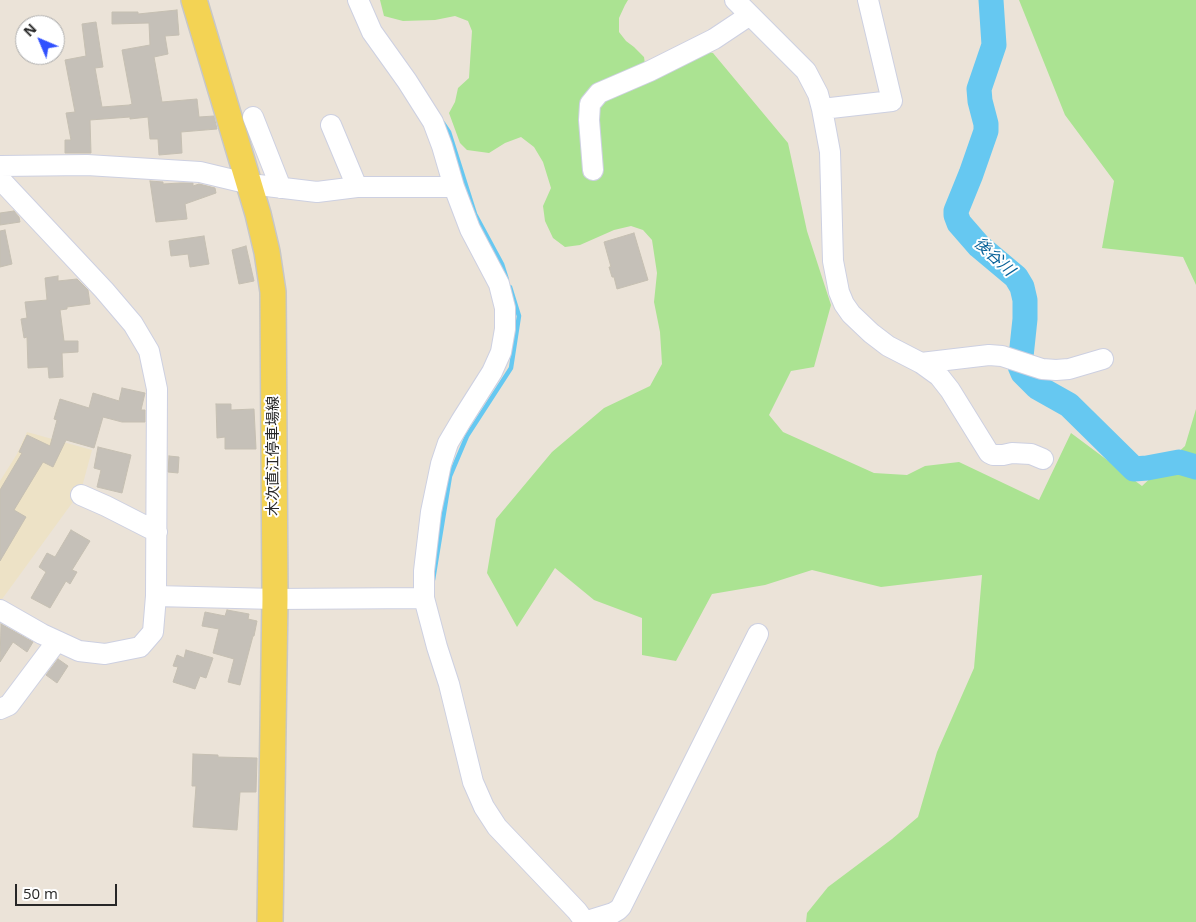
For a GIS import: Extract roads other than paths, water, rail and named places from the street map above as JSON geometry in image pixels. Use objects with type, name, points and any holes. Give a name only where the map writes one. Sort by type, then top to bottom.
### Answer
[{"type":"main road","name":"木次直江停車場線","points":[[194,0],[250,184],[267,252],[273,292],[275,599],[270,922]]},
{"type":"street","points":[[358,0],[372,32],[433,122],[470,229],[499,284],[505,308],[505,329],[501,352],[492,372],[448,443],[441,464],[430,512],[424,571],[424,598],[449,684],[473,782],[484,807],[497,827],[585,922],[613,913],[622,907],[758,634]]},
{"type":"street","points":[[735,0],[806,71],[818,94],[830,152],[833,261],[839,292],[844,304],[851,314],[888,346],[921,363],[939,376],[950,390],[989,453],[1003,455],[1012,453],[1031,454],[1043,459]]},
{"type":"street","points":[[822,109],[892,101],[868,0]]},
{"type":"street","points":[[593,170],[589,120],[590,104],[599,93],[650,72],[714,39],[750,15]]},
{"type":"street","points":[[252,117],[281,188]]},
{"type":"street","points":[[331,125],[356,187]]},
{"type":"street","points":[[0,166],[87,165],[200,172],[250,184],[317,192],[356,187],[454,187]]},
{"type":"street","points":[[0,178],[133,324],[149,351],[157,389],[156,596],[153,632],[140,647],[106,654],[79,651],[0,610]]},
{"type":"street","points":[[921,363],[989,355],[1002,356],[1042,369],[1056,370],[1069,369],[1103,359]]},
{"type":"street","points":[[81,495],[157,532]]},
{"type":"street","points":[[156,596],[275,599],[424,598]]},
{"type":"street","points":[[0,708],[9,705],[57,641]]},
{"type":"waterway","name":"後谷川","points":[[991,0],[994,45],[979,89],[986,131],[956,215],[959,223],[979,246],[1016,277],[1022,287],[1025,300],[1025,319],[1020,366],[1023,373],[1037,387],[1069,405],[1134,469],[1179,462],[1196,467]]},
{"type":"waterway","points":[[443,123],[449,132],[475,214],[502,264],[507,280]]},
{"type":"waterway","points":[[433,580],[450,476],[467,436],[511,368],[519,316],[510,287]]}]
